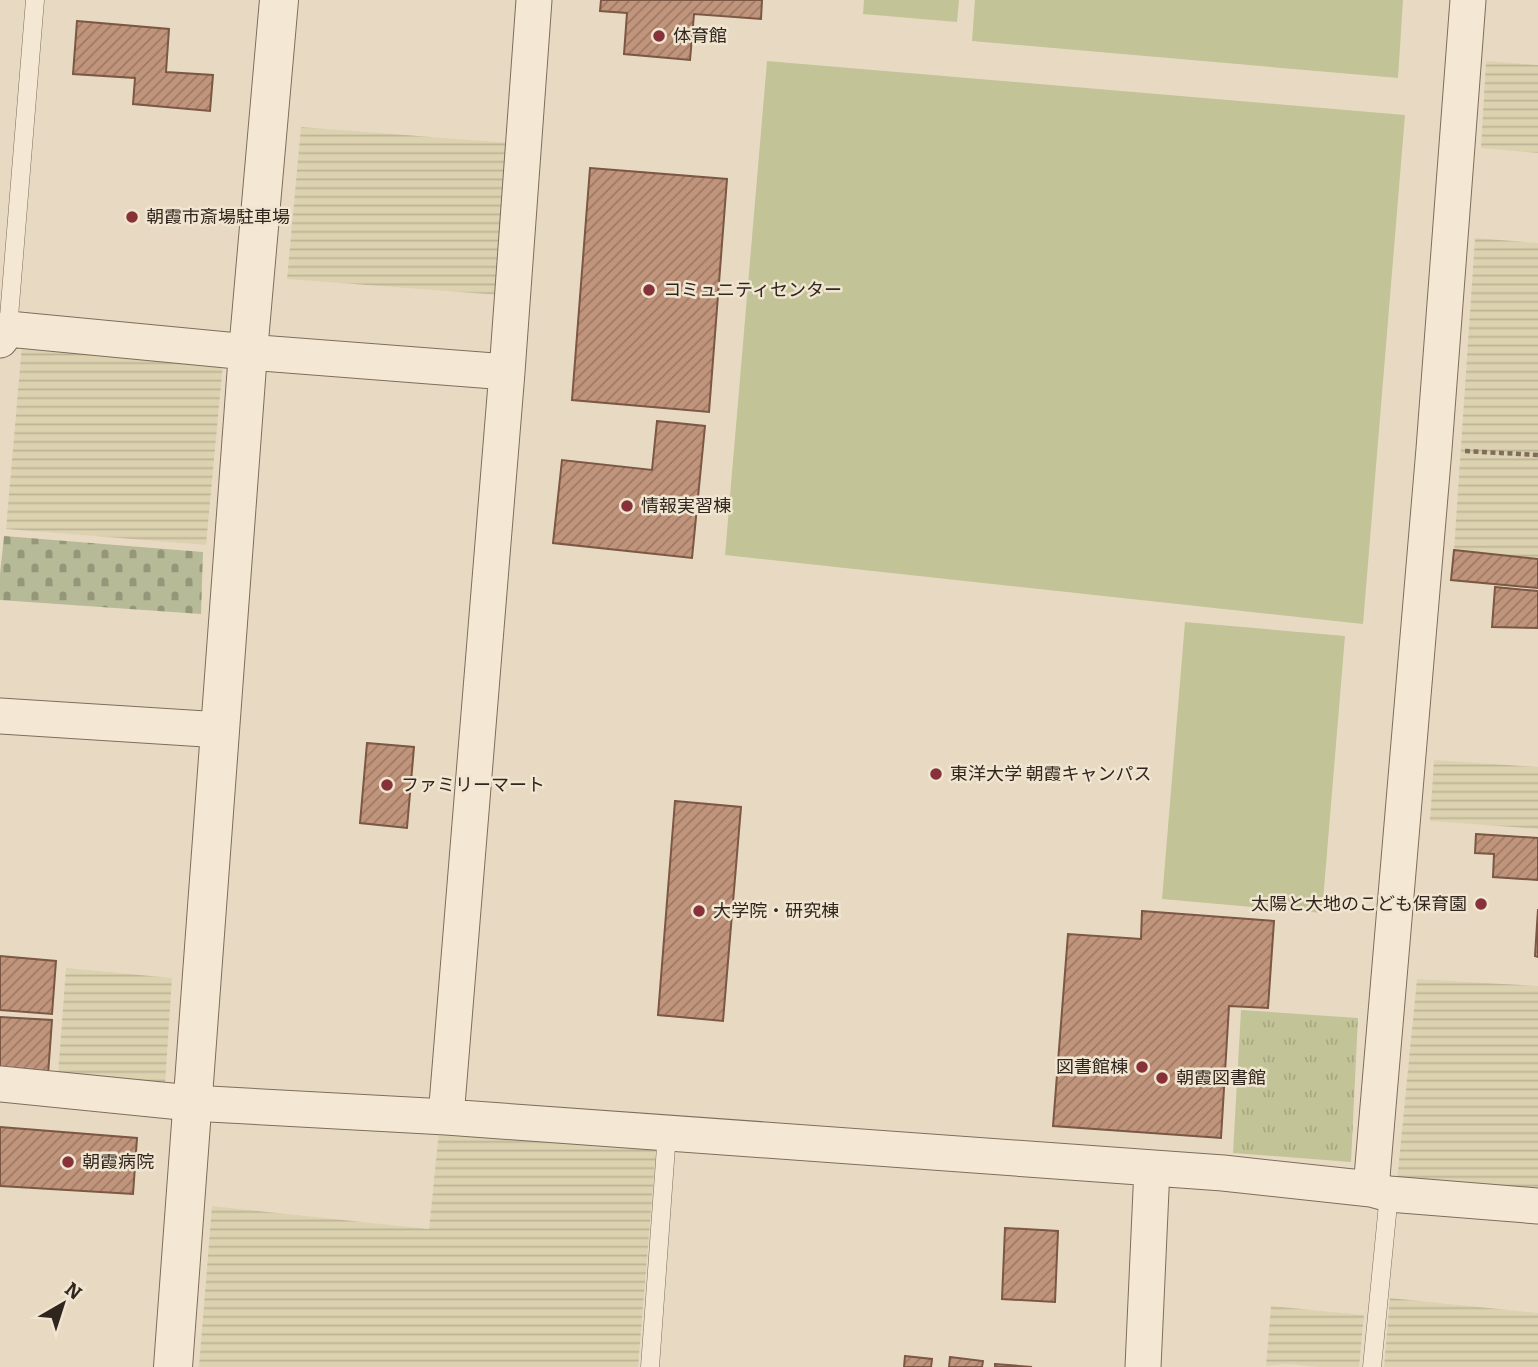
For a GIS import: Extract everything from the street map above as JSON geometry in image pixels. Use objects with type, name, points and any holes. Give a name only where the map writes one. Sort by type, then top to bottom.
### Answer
[{"type":"street","points":[[173,1367],[248,352],[279,0]]},
{"type":"street","points":[[446,1117],[507,372],[534,0]]},
{"type":"street","points":[[1380,1191],[1468,0]]},
{"type":"street","points":[[4,335],[507,372]]},
{"type":"street","points":[[0,716],[221,730]]},
{"type":"street","points":[[0,1084],[191,1103],[446,1117],[1223,1173],[1538,1206]]},
{"type":"street","points":[[1143,1367],[1152,1168]]},
{"type":"lane","points":[[4,335],[35,0]]},
{"type":"lane","points":[[650,1367],[667,1133]]},
{"type":"lane","points":[[1372,1367],[1380,1191]]},
{"type":"path","points":[[1434,449],[1538,455]]},
{"type":"shaded area","points":[[1486,61],[1538,65],[1538,153],[1481,148]]},
{"type":"shaded area","points":[[301,127],[511,143],[499,295],[287,279]]},
{"type":"shaded area","points":[[1475,238],[1538,243],[1538,559],[1454,550]]},
{"type":"shaded area","points":[[22,345],[223,364],[206,545],[6,529]]},
{"type":"shaded area","points":[[1434,760],[1538,767],[1538,829],[1430,821]]},
{"type":"shaded area","points":[[66,968],[172,978],[165,1084],[58,1075]]},
{"type":"shaded area","points":[[1417,979],[1538,986],[1538,1193],[1397,1181]]},
{"type":"shaded area","points":[[439,1131],[656,1150],[638,1367],[199,1367],[212,1206],[429,1229]]},
{"type":"shaded area","points":[[1390,1298],[1538,1313],[1538,1367],[1384,1367]]},
{"type":"shaded area","points":[[1271,1306],[1364,1315],[1359,1367],[1286,1364],[1266,1366]]},
{"type":"green space","points":[[864,0],[959,0],[957,22],[863,14]]},
{"type":"green space","points":[[975,0],[1403,0],[1398,78],[972,41]]},
{"type":"green space","points":[[767,61],[1405,115],[1363,624],[725,555]]},
{"type":"green space","points":[[4,536],[203,552],[201,614],[0,600]]},
{"type":"green space","points":[[1185,622],[1345,636],[1322,913],[1162,899]]},
{"type":"green space","points":[[1241,1010],[1358,1018],[1351,1162],[1233,1153]]},
{"type":"building","name":"体育館","points":[[601,0],[762,0],[761,19],[694,14],[690,60],[624,54],[627,13],[600,11]]},
{"type":"building","points":[[77,21],[169,29],[166,72],[213,75],[210,111],[133,104],[135,78],[73,74]]},
{"type":"building","name":"コミュニティセンター","points":[[590,168],[727,179],[709,412],[572,400]]},
{"type":"building","name":"情報実習棟","points":[[657,421],[705,426],[692,558],[553,543],[562,460],[652,470]]},
{"type":"building","points":[[1454,550],[1538,559],[1538,588],[1451,580]]},
{"type":"building","points":[[1495,587],[1538,591],[1538,628],[1492,627]]},
{"type":"building","name":"ファミリーマート","points":[[367,743],[414,747],[407,828],[360,823]]},
{"type":"building","name":"大学院・研究棟","points":[[675,801],[741,807],[723,1021],[658,1015]]},
{"type":"building","points":[[1476,834],[1538,838],[1538,880],[1493,877],[1494,854],[1475,853]]},
{"type":"building","points":[[1538,909],[1538,957],[1535,956]]},
{"type":"building","name":"図書館棟","points":[[1142,911],[1274,921],[1268,1008],[1229,1006],[1221,1138],[1053,1126],[1068,934],[1141,939]]},
{"type":"building","points":[[0,956],[56,961],[52,1014],[0,1010]]},
{"type":"building","points":[[0,1017],[52,1020],[48,1075],[0,1072]]},
{"type":"building","name":"朝霞病院","points":[[0,1127],[137,1138],[133,1194],[0,1186]]},
{"type":"building","points":[[1005,1228],[1058,1231],[1055,1302],[1002,1299]]},
{"type":"building","points":[[905,1356],[932,1359],[931,1367],[904,1367]]},
{"type":"building","points":[[950,1357],[983,1361],[982,1367],[949,1367]]},
{"type":"building","points":[[995,1364],[1032,1367],[995,1367]]},
{"type":"place","name":"体育館","points":[[659,36]]},
{"type":"place","name":"朝霞市斎場駐車場","points":[[132,217]]},
{"type":"place","name":"コミュニティセンター","points":[[649,290]]},
{"type":"place","name":"情報実習棟","points":[[627,506]]},
{"type":"place","name":"東洋大学 朝霞キャンパス","points":[[936,774]]},
{"type":"place","name":"ファミリーマート","points":[[387,785]]},
{"type":"place","name":"太陽と大地のこども保育園","points":[[1481,904]]},
{"type":"place","name":"大学院・研究棟","points":[[699,911]]},
{"type":"place","name":"図書館棟","points":[[1142,1067]]},
{"type":"place","name":"朝霞図書館","points":[[1162,1078]]},
{"type":"place","name":"朝霞病院","points":[[68,1162]]}]
